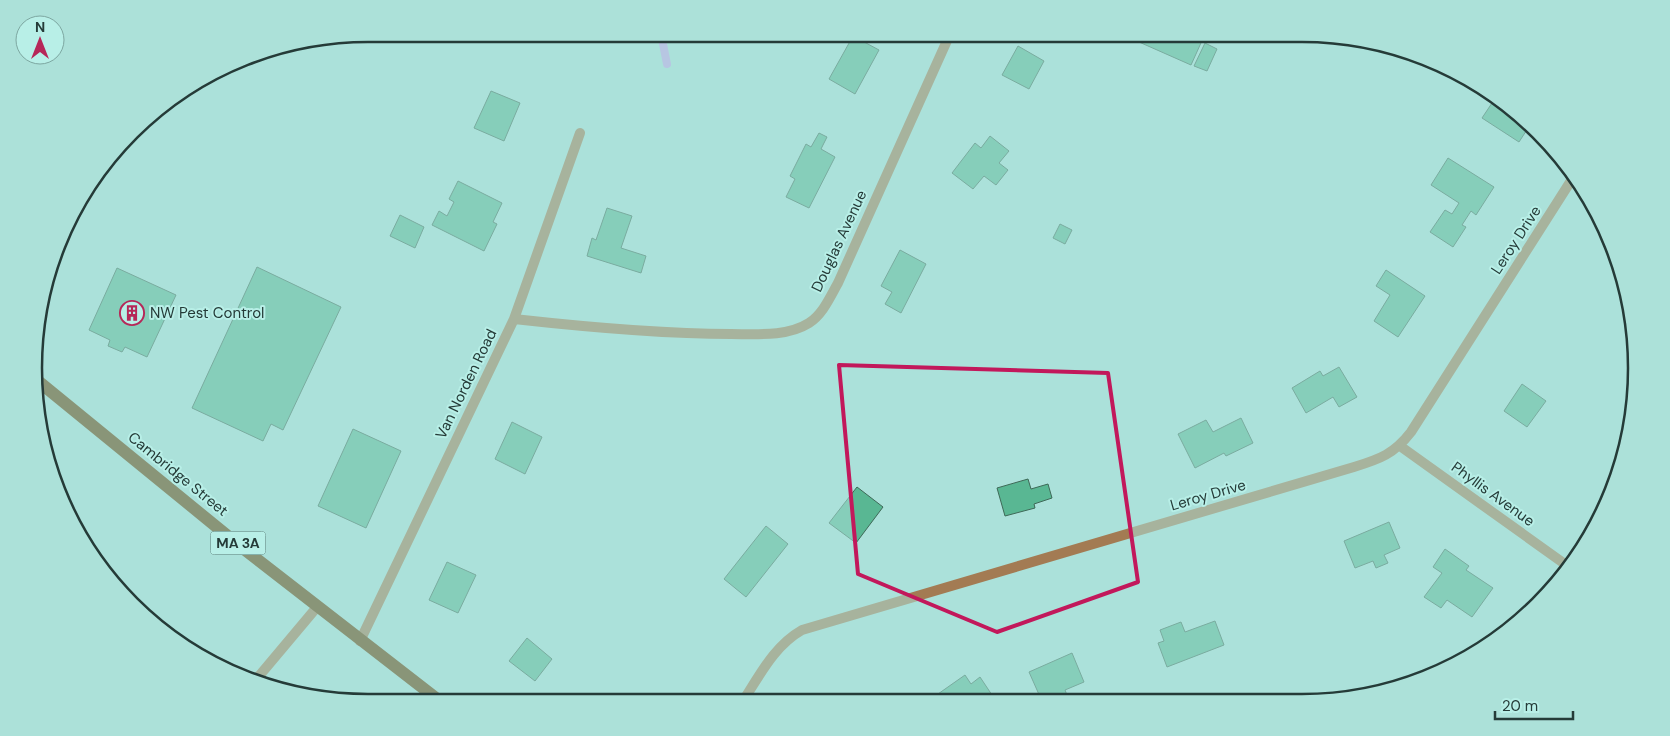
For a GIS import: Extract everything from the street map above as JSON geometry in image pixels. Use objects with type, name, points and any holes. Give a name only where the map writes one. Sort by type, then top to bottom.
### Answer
[{"type":"main road","name":"Cambridge Street","points":[[43,385],[317,607],[431,694]]},
{"type":"street","name":"Douglas Avenue","points":[[514,319],[648,331],[714,334],[764,334],[792,330],[809,323],[819,314],[838,283],[946,42]]},
{"type":"street","name":"Van Norden Road","points":[[360,640],[514,319],[580,133]]},
{"type":"street","name":"Leroy Drive","points":[[748,694],[776,651],[789,638],[802,630],[1354,467],[1379,459],[1400,446],[1411,432],[1570,183]]},
{"type":"street","name":"Phyllis Avenue","points":[[1400,446],[1562,563]]},
{"type":"street","points":[[260,675],[317,607]]},
{"type":"highlighted area","points":[[839,365],[1108,373],[1138,582],[997,632],[858,574]]},
{"type":"building","points":[[850,42],[864,42],[879,50],[855,94],[829,79]]},
{"type":"building","points":[[1139,42],[1201,42],[1191,65]]},
{"type":"building","points":[[1205,43],[1217,49],[1207,71],[1194,66]]},
{"type":"building","points":[[1018,46],[1044,61],[1029,89],[1002,75]]},
{"type":"building","points":[[491,91],[520,103],[504,141],[474,128]]},
{"type":"building","points":[[1492,104],[1526,132],[1519,142],[1482,118]]},
{"type":"building","points":[[819,133],[827,137],[821,149],[835,157],[809,208],[786,197],[795,179],[790,176],[806,144],[811,147]]},
{"type":"building","points":[[990,136],[1009,151],[999,163],[1008,170],[996,185],[984,176],[973,189],[952,173],[975,143],[981,148]]},
{"type":"building","points":[[1448,158],[1494,187],[1476,215],[1471,211],[1462,225],[1466,227],[1453,247],[1430,232],[1445,210],[1452,214],[1459,203],[1431,185]]},
{"type":"building","points":[[458,181],[502,203],[493,222],[497,224],[484,251],[432,225],[439,211],[447,216],[454,202],[449,199]]},
{"type":"building","points":[[607,208],[632,216],[621,248],[646,256],[641,273],[587,256],[592,238],[596,240]]},
{"type":"building","points":[[400,215],[424,227],[415,248],[390,236]]},
{"type":"building","points":[[1060,224],[1072,230],[1065,244],[1053,238]]},
{"type":"building","points":[[900,250],[926,264],[901,313],[885,304],[892,292],[881,286]]},
{"type":"building","points":[[257,267],[341,307],[283,430],[271,424],[263,441],[192,408]]},
{"type":"building","name":"NW Pest Control","points":[[117,268],[176,295],[147,357],[125,347],[122,352],[108,346],[110,340],[89,330]]},
{"type":"building","points":[[1386,270],[1425,296],[1398,337],[1374,321],[1390,295],[1376,286]]},
{"type":"building","points":[[1339,367],[1357,397],[1339,407],[1333,397],[1306,413],[1292,388],[1320,371],[1323,376]]},
{"type":"building","points":[[1522,384],[1546,401],[1527,427],[1504,411]]},
{"type":"building","points":[[1241,418],[1253,443],[1226,456],[1224,453],[1195,468],[1178,434],[1206,420],[1213,432]]},
{"type":"building","points":[[512,422],[542,437],[525,474],[495,459]]},
{"type":"building","points":[[353,429],[401,451],[366,528],[318,506]]},
{"type":"building","points":[[1028,479],[1031,489],[1048,484],[1052,498],[1034,504],[1035,508],[1005,516],[997,488]]},
{"type":"building","points":[[857,487],[883,507],[856,543],[829,523]]},
{"type":"building","points":[[1389,522],[1400,548],[1384,555],[1388,563],[1376,568],[1373,561],[1355,568],[1344,541]]},
{"type":"building","points":[[766,526],[788,544],[746,597],[724,579]]},
{"type":"building","points":[[1445,549],[1469,566],[1466,570],[1493,588],[1472,617],[1447,600],[1441,608],[1424,597],[1442,573],[1433,567]]},
{"type":"building","points":[[447,562],[476,575],[458,613],[429,600]]},
{"type":"building","points":[[1215,621],[1224,645],[1167,667],[1158,643],[1164,641],[1160,630],[1181,622],[1185,632]]},
{"type":"building","points":[[527,638],[552,659],[535,681],[509,661]]},
{"type":"building","points":[[1072,653],[1084,682],[1065,690],[1067,694],[1039,694],[1029,672]]},
{"type":"building","points":[[965,675],[971,684],[980,677],[991,694],[938,694]]},
{"type":"waterway","points":[[663,42],[667,64]]},
{"type":"place","name":"NW Pest Control","points":[[132,313]]}]
